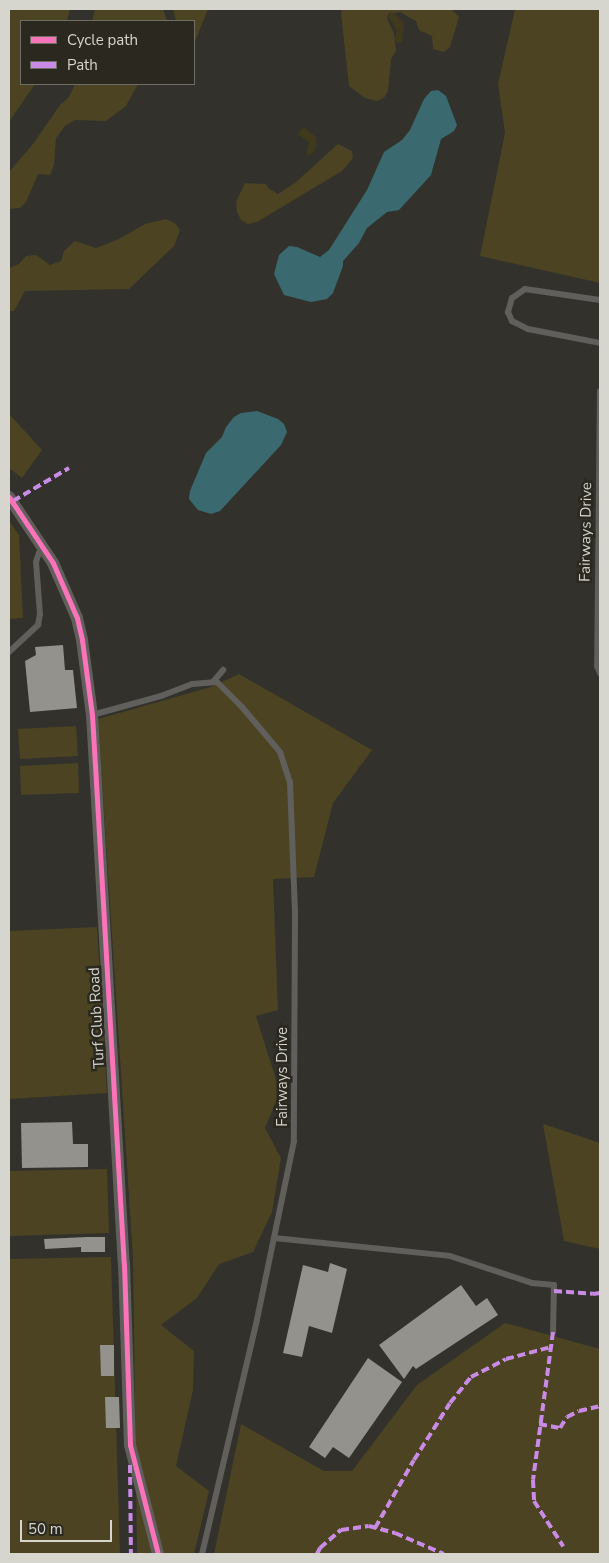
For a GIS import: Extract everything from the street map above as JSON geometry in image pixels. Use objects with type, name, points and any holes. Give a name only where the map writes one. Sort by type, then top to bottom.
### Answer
[{"type":"street","name":"Turf Club Road","points":[[9,497],[53,563],[77,618],[82,640],[92,715],[124,1264],[130,1445],[158,1554]]},
{"type":"lane","points":[[600,300],[526,289],[515,294],[508,312],[512,321],[528,329],[600,343]]},
{"type":"lane","name":"Fairways Drive","points":[[600,391],[597,657],[597,666],[600,672]]},
{"type":"lane","points":[[9,652],[38,625],[40,614],[36,562],[39,553],[44,551]]},
{"type":"lane","points":[[92,715],[161,696],[193,684],[213,682],[223,670]]},
{"type":"lane","name":"Fairways Drive","points":[[202,1554],[291,1164],[296,1124],[295,914],[290,782],[280,752],[242,707],[217,682],[213,682]]},
{"type":"lane","points":[[274,1238],[450,1256],[532,1283],[554,1285],[553,1332]]},
{"type":"shaded area","points":[[9,9],[70,9],[67,20],[20,20],[20,85],[34,85],[9,122]]},
{"type":"shaded area","points":[[95,9],[163,9],[167,20],[92,20]]},
{"type":"shaded area","points":[[173,9],[208,9],[195,42],[195,20],[176,20]]},
{"type":"shaded area","points":[[342,9],[400,9],[400,11],[402,9],[451,9],[459,17],[450,47],[444,52],[433,49],[432,36],[419,30],[416,21],[400,12],[388,14],[387,19],[394,33],[396,51],[391,59],[388,91],[384,98],[377,101],[365,98],[349,86]]},
{"type":"shaded area","points":[[515,9],[600,9],[600,283],[480,256],[505,133],[498,84]]},
{"type":"shaded area","points":[[75,85],[137,85],[126,106],[106,121],[75,120],[65,126],[56,138],[54,165],[50,175],[38,174],[26,202],[20,208],[9,209],[9,172],[33,144],[60,105],[69,97]]},
{"type":"shaded area","points":[[338,144],[352,151],[353,158],[342,171],[257,222],[248,224],[241,220],[237,212],[236,202],[245,183],[266,184],[269,189],[278,194],[296,182]]},
{"type":"shaded area","points":[[166,219],[175,223],[180,230],[174,246],[129,289],[25,291],[14,311],[9,311],[9,268],[19,264],[26,256],[36,255],[50,265],[61,261],[64,251],[75,241],[96,248],[119,239],[145,224]]},
{"type":"shaded area","points":[[9,414],[42,450],[22,478],[9,468]]},
{"type":"shaded area","points":[[9,521],[19,535],[23,618],[9,619]]},
{"type":"shaded area","points":[[239,674],[372,750],[333,803],[314,877],[273,879],[278,1010],[256,1016],[280,1092],[265,1128],[281,1158],[272,1212],[253,1252],[219,1264],[197,1298],[161,1325],[194,1351],[193,1390],[176,1466],[209,1491],[194,1554],[137,1554],[133,1259],[98,719],[211,687]]},
{"type":"shaded area","points":[[76,726],[78,756],[20,759],[18,729]]},
{"type":"shaded area","points":[[78,763],[79,793],[21,795],[20,766]]},
{"type":"shaded area","points":[[97,927],[107,1093],[9,1099],[9,931]]},
{"type":"shaded area","points":[[543,1124],[600,1143],[600,1249],[564,1241]]},
{"type":"shaded area","points":[[107,1169],[109,1233],[9,1236],[9,1171]]},
{"type":"shaded area","points":[[111,1257],[120,1554],[9,1554],[9,1259]]},
{"type":"shaded area","points":[[505,1323],[600,1349],[600,1554],[214,1554],[241,1424],[324,1471],[352,1471],[417,1385]]},
{"type":"sand","points":[[390,12],[396,14],[404,23],[402,42],[398,43],[394,40],[397,31],[388,16]]},
{"type":"sand","points":[[305,128],[317,138],[315,150],[311,155],[306,154],[309,142],[298,135],[301,129]]},
{"type":"water","points":[[438,90],[446,96],[457,125],[454,131],[441,139],[431,175],[399,210],[387,212],[367,228],[359,243],[343,261],[333,293],[327,299],[311,302],[284,295],[274,274],[279,255],[289,246],[297,247],[320,257],[329,250],[367,190],[384,152],[402,140],[410,130],[424,99],[431,91]]},
{"type":"water","points":[[257,411],[278,419],[284,424],[287,432],[281,445],[220,511],[211,514],[198,510],[189,499],[190,491],[206,453],[222,437],[226,427],[234,417],[241,413]]},
{"type":"building","points":[[63,645],[65,670],[73,670],[77,708],[30,712],[25,661],[36,655],[35,647]]},
{"type":"building","points":[[72,1122],[73,1144],[88,1144],[88,1167],[22,1168],[21,1123]]},
{"type":"building","points":[[105,1237],[105,1252],[81,1252],[81,1247],[45,1249],[44,1239]]},
{"type":"building","points":[[330,1263],[347,1269],[332,1333],[309,1326],[302,1357],[283,1353],[303,1265],[328,1272]]},
{"type":"building","points":[[461,1285],[476,1306],[487,1298],[498,1315],[416,1369],[413,1366],[404,1379],[379,1345]]},
{"type":"building","points":[[100,1345],[114,1345],[114,1376],[101,1376]]},
{"type":"building","points":[[368,1358],[402,1382],[349,1458],[333,1447],[325,1458],[309,1447]]},
{"type":"building","points":[[105,1397],[119,1397],[120,1428],[106,1428]]},
{"type":"marked path","points":[[13,501],[69,468]]},
{"type":"marked path","points":[[554,1291],[600,1293]]},
{"type":"marked path","points":[[553,1332],[533,1480],[534,1501],[563,1546]]},
{"type":"marked path","points":[[375,1528],[414,1460],[450,1403],[471,1377],[506,1359],[551,1347]]},
{"type":"marked path","points":[[539,1424],[560,1428],[567,1417],[579,1411],[600,1406]]},
{"type":"marked path","points":[[130,1465],[131,1554]]},
{"type":"marked path","points":[[317,1554],[320,1548],[341,1530],[369,1526],[395,1533],[444,1554]]},
{"type":"cycle path","points":[[9,497],[53,563],[77,618],[82,640],[92,715],[95,765],[124,1264],[130,1445],[158,1554]]}]
